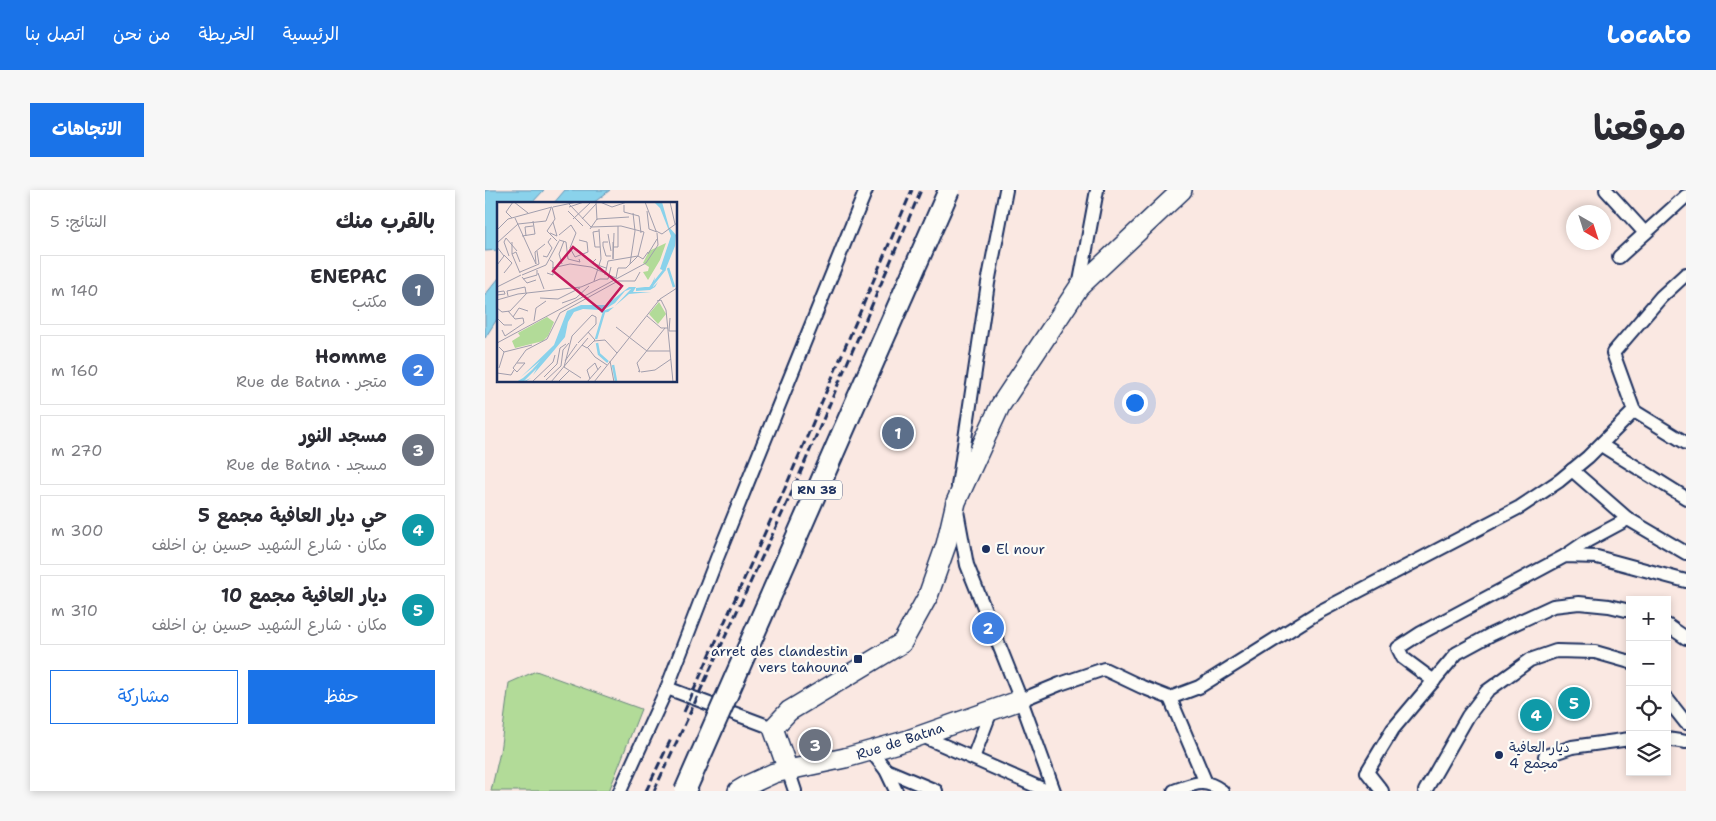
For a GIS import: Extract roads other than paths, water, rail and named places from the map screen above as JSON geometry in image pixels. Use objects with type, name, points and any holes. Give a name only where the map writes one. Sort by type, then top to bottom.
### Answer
[{"type":"main road","name":"RN 38","points":[[685,791],[949,190]]},
{"type":"street","points":[[620,791],[667,688],[717,558],[866,190]]},
{"type":"street","points":[[773,728],[789,711],[902,643],[928,596],[946,544],[956,502],[988,283],[1006,190]]},
{"type":"street","points":[[1079,287],[1097,190]]},
{"type":"street","points":[[1054,791],[1021,700],[967,565],[956,502],[1000,406],[1079,287],[1182,190]]},
{"type":"street","points":[[1606,190],[1645,233]]},
{"type":"street","points":[[1619,257],[1686,196]]},
{"type":"street","points":[[1686,274],[1661,297],[1613,353],[1634,411],[1686,443]]},
{"type":"street","points":[[1207,783],[1170,698],[1199,687],[1317,613],[1519,507],[1572,470],[1601,445],[1634,411]]},
{"type":"street","points":[[1601,445],[1686,498]]},
{"type":"street","points":[[1572,470],[1628,518],[1686,553]]},
{"type":"street","points":[[1434,681],[1403,658],[1398,648],[1421,633],[1565,556],[1628,518]]},
{"type":"street","points":[[1565,556],[1597,557],[1686,582]]},
{"type":"street","points":[[1382,791],[1367,772],[1393,729],[1457,653],[1492,634],[1553,606],[1579,603],[1626,610]]},
{"type":"street","points":[[1671,628],[1686,638]]},
{"type":"street","points":[[1425,791],[1468,716],[1487,691],[1530,660],[1556,651],[1595,652],[1626,661]]},
{"type":"street","name":"Rue de Batna","points":[[739,791],[774,773],[871,751],[991,711],[1060,684],[1103,670],[1170,698]]},
{"type":"street","points":[[667,688],[773,728],[795,791]]},
{"type":"street","points":[[1671,704],[1686,723]]},
{"type":"street","points":[[973,758],[991,711]]},
{"type":"street","points":[[921,735],[1047,791]]},
{"type":"street","points":[[1545,756],[1572,746],[1626,739]]},
{"type":"street","points":[[1671,740],[1686,742]]},
{"type":"street","points":[[871,751],[886,770],[897,790]]},
{"type":"street","points":[[886,770],[936,791]]},
{"type":"street","points":[[1174,791],[1199,782],[1207,783],[1222,791]]},
{"type":"water","points":[[485,190],[544,190],[533,202],[497,202],[497,250],[485,251]]},
{"type":"water","points":[[565,190],[610,190],[595,202],[555,202]]},
{"type":"water","points":[[497,280],[497,319],[485,338],[485,295]]},
{"type":"railway","points":[[684,712],[786,486],[912,190]]},
{"type":"railway","points":[[654,791],[793,490],[921,190]]},
{"type":"railway","points":[[646,791],[672,737]]},
{"type":"place","name":"ENEPAC","points":[[898,433]]},
{"type":"place","name":"El nour","points":[[986,549]]},
{"type":"place","name":"Homme","points":[[988,628]]},
{"type":"place","name":"arret des clandestin vers tahouna","points":[[858,659]]},
{"type":"place","name":"ديار العافية مجمع 10","points":[[1574,703]]},
{"type":"place","name":"حي ديار العافية مجمع 5","points":[[1536,715]]},
{"type":"place","name":"مسجد النور","points":[[815,745]]},
{"type":"place","name":"ديار العافية مجمع 4","points":[[1499,755]]}]
